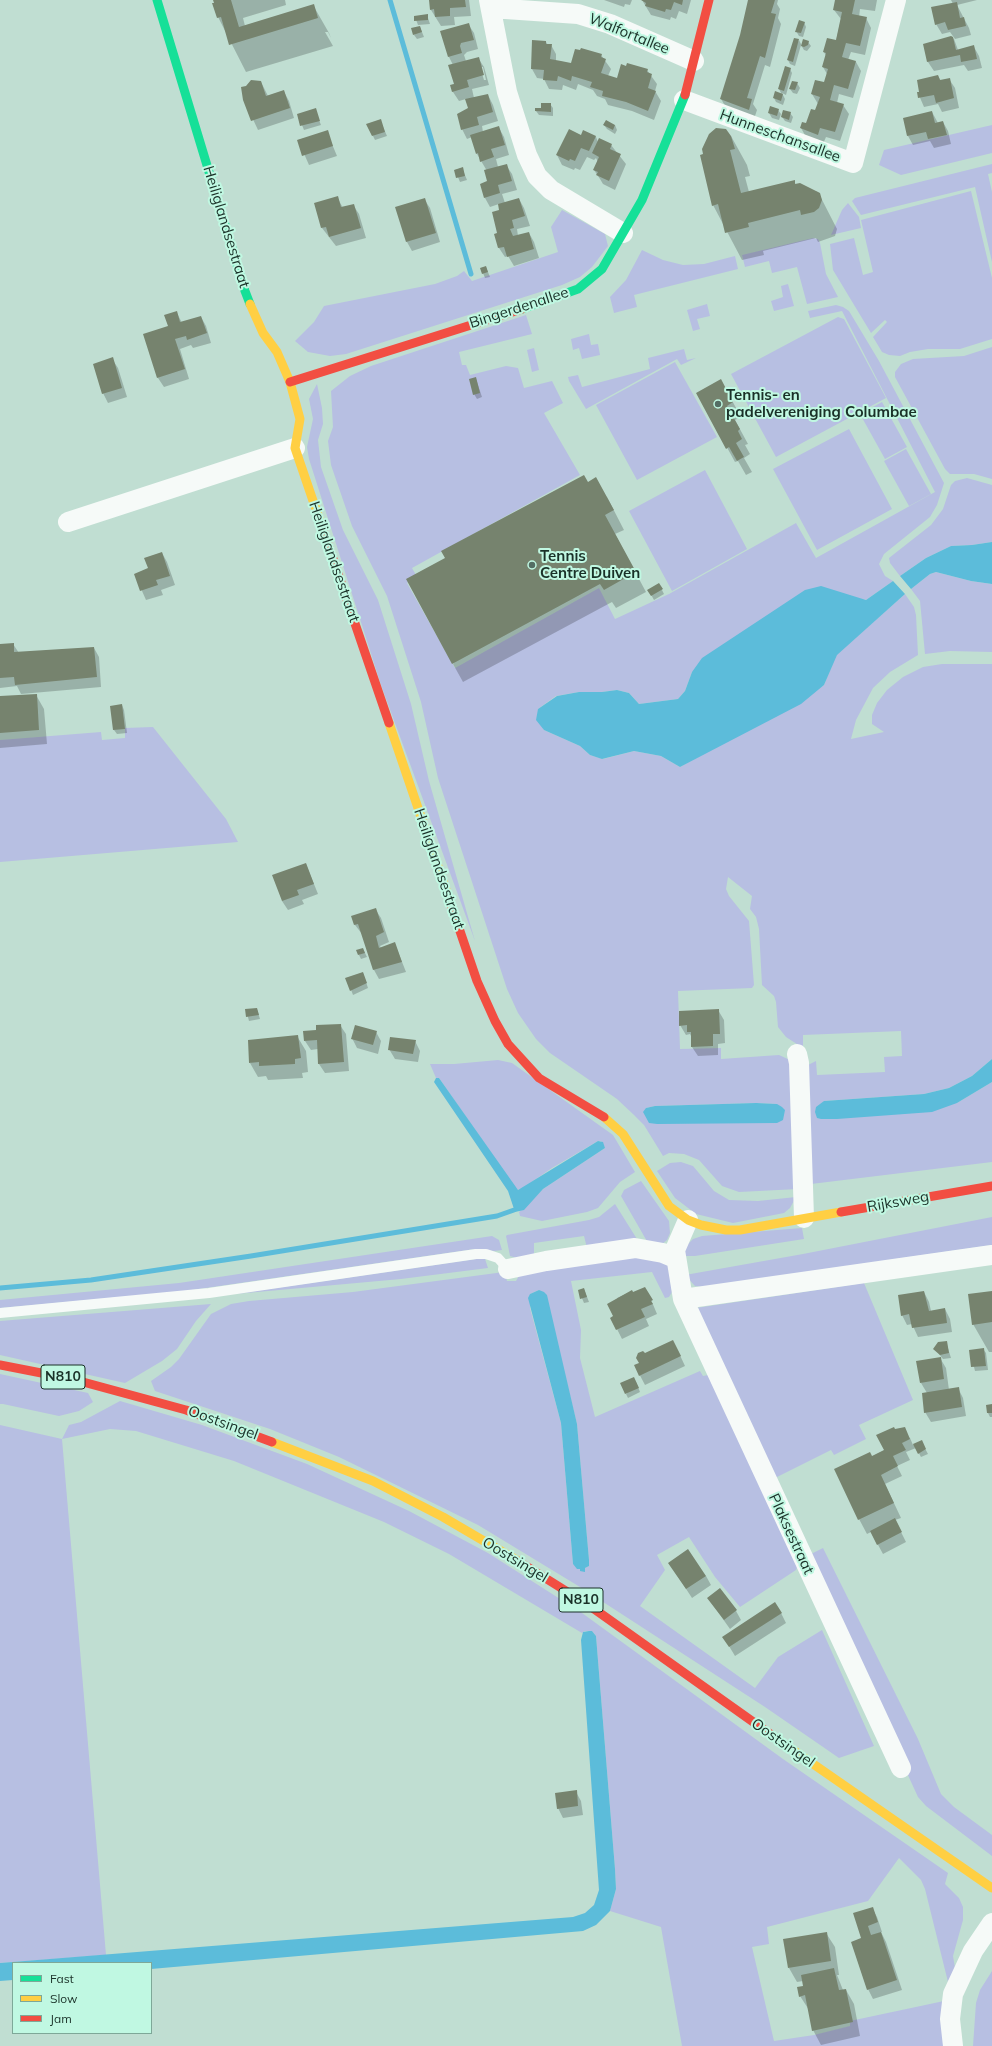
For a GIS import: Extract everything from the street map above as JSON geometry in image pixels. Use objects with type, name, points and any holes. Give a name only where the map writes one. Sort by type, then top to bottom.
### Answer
[{"type":"street","name":"Heiliglandsestraat","points":[[157,0],[245,291],[263,333],[277,352],[290,382],[300,419],[295,448],[468,953],[495,1021],[518,1057],[539,1078],[602,1115],[623,1134],[661,1196],[669,1206],[688,1220]]},
{"type":"street","name":"Bingerdenallee","points":[[290,382],[544,302],[578,289],[602,269],[642,200],[684,100],[708,0]]},
{"type":"street","name":"Hunneschansallee","points":[[684,100],[853,163],[896,0]]},
{"type":"street","name":"Walfortallee","points":[[490,4],[578,14],[610,24],[694,60]]},
{"type":"street","points":[[490,4],[508,92],[527,155],[538,176],[551,190],[624,233]]},
{"type":"street","points":[[68,522],[295,448]]},
{"type":"street","points":[[797,1054],[799,1063],[804,1218]]},
{"type":"street","name":"Rijksweg","points":[[688,1220],[712,1228],[740,1230],[992,1186]]},
{"type":"street","name":"Plaksestraat","points":[[688,1220],[675,1250],[675,1258],[683,1299],[902,1768]]},
{"type":"street","points":[[508,1269],[546,1260],[635,1248],[663,1253],[675,1258]]},
{"type":"street","points":[[683,1299],[992,1255]]},
{"type":"street","name":"Oostsingel","points":[[0,1365],[72,1379],[126,1392],[186,1410],[238,1428],[373,1481],[443,1517],[520,1562],[590,1606],[798,1754],[992,1888]]},
{"type":"street","points":[[953,2046],[950,2019],[953,1994],[972,1951],[992,1923]]},
{"type":"lane","points":[[0,1313],[209,1293],[476,1254],[486,1254],[498,1258],[508,1269]]},
{"type":"shaded area","points":[[992,125],[992,153],[901,175],[879,165],[884,150]]},
{"type":"shaded area","points":[[992,164],[992,173],[988,174],[992,192],[992,262],[975,187],[861,215],[852,201],[855,198]]},
{"type":"shaded area","points":[[971,191],[992,278],[992,339],[960,349],[928,349],[910,352],[900,356],[889,355],[882,352],[873,337],[887,322],[885,320],[871,333],[833,270],[830,244],[854,238],[863,275],[873,272],[861,220]]},
{"type":"shaded area","points":[[848,203],[859,217],[861,228],[831,235],[842,210]]},
{"type":"shaded area","points":[[562,210],[605,234],[608,246],[592,267],[580,277],[562,285],[346,354],[330,356],[308,352],[295,341],[314,322],[324,306],[435,284],[457,276],[464,271],[472,281],[558,252],[551,227]]},
{"type":"shaded area","points":[[813,238],[818,239],[820,243],[826,274],[838,297],[807,304],[797,267],[772,273],[769,261],[745,267],[742,255]]},
{"type":"shaded area","points":[[642,250],[663,260],[683,265],[704,264],[735,256],[738,269],[634,295],[637,307],[614,313],[610,297],[626,280]]},
{"type":"shaded area","points":[[788,284],[794,306],[774,311],[771,301],[783,297],[781,286]]},
{"type":"shaded area","points":[[707,304],[710,316],[697,319],[700,329],[693,331],[687,310]]},
{"type":"shaded area","points":[[836,305],[849,311],[879,361],[944,483],[937,505],[930,517],[884,554],[879,564],[885,576],[893,581],[866,600],[862,599],[692,672],[685,691],[678,699],[639,704],[629,693],[617,690],[602,692],[579,692],[556,696],[538,709],[544,730],[580,746],[590,755],[603,759],[634,751],[661,756],[680,767],[824,685],[836,655],[905,594],[914,607],[916,615],[918,655],[890,672],[873,688],[856,720],[851,739],[884,732],[872,724],[872,715],[877,703],[887,690],[903,677],[923,667],[942,664],[992,664],[992,1059],[972,1076],[949,1088],[924,1094],[824,1101],[957,1103],[992,1082],[992,1162],[811,1184],[808,1065],[816,1061],[817,1075],[885,1072],[884,1057],[902,1056],[901,1031],[803,1035],[803,1048],[786,1037],[778,1027],[776,1002],[774,996],[762,985],[759,929],[756,917],[750,909],[752,896],[728,877],[726,889],[729,896],[749,921],[754,985],[752,988],[678,991],[680,1049],[721,1048],[721,1059],[779,1055],[790,1060],[798,1189],[739,1192],[722,1186],[699,1160],[684,1154],[669,1153],[663,1156],[644,1125],[634,1115],[617,1099],[550,1053],[536,1039],[518,1013],[507,989],[438,778],[421,702],[387,596],[352,526],[331,465],[328,441],[333,427],[331,391],[350,376],[371,366],[526,315],[532,334],[459,352],[462,365],[466,365],[470,375],[506,366],[518,368],[524,388],[552,381],[563,403],[544,413],[580,475],[412,568],[416,575],[407,583],[455,668],[599,588],[615,619],[669,594],[796,523],[816,558],[935,492],[842,311],[810,318],[808,311]],"holes":[[[756,1103],[777,1104],[646,1108],[655,1106]]]},
{"type":"shaded area","points":[[838,317],[844,319],[886,398],[776,457],[731,374]]},
{"type":"shaded area","points":[[589,334],[591,345],[598,344],[600,355],[582,359],[579,348],[573,350],[571,339]]},
{"type":"shaded area","points":[[992,347],[992,479],[974,474],[950,474],[945,469],[895,377],[895,372],[901,364],[913,359],[964,356]]},
{"type":"shaded area","points":[[534,348],[539,370],[532,372],[527,350]]},
{"type":"shaded area","points":[[684,349],[687,360],[696,358],[681,365],[677,359],[586,409],[569,381],[568,377],[578,375],[582,387],[650,369],[648,358]]},
{"type":"shaded area","points":[[675,362],[717,437],[637,480],[596,405]]},
{"type":"shaded area","points":[[317,384],[322,408],[323,424],[318,440],[321,467],[343,530],[378,600],[411,704],[429,781],[475,941],[381,685],[309,459],[307,447],[313,419],[309,399]]},
{"type":"shaded area","points":[[882,402],[907,447],[885,459],[860,414]]},
{"type":"shaded area","points":[[849,429],[892,509],[817,550],[773,469]]},
{"type":"shaded area","points":[[906,449],[931,494],[909,506],[884,461]]},
{"type":"shaded area","points":[[705,470],[747,549],[672,591],[629,511]]},
{"type":"shaded area","points":[[967,478],[992,485],[992,542],[951,546],[926,558],[900,576],[890,563],[889,558],[931,525],[943,509],[951,485],[955,481]]},
{"type":"shaded area","points":[[992,542],[992,584],[971,581],[936,572],[930,574],[911,589],[900,576],[926,558],[951,546]]},
{"type":"shaded area","points":[[936,572],[971,581],[992,584],[992,652],[950,651],[925,654],[920,601],[911,589],[930,574]]},
{"type":"shaded area","points":[[893,581],[905,594],[837,655],[824,685],[801,704],[680,767],[661,756],[634,751],[602,759],[590,755],[580,746],[544,730],[536,720],[538,709],[557,696],[579,692],[602,692],[617,690],[629,693],[639,704],[678,699],[685,691],[692,672],[702,658],[805,590],[821,586],[866,600]]},
{"type":"shaded area","points":[[153,727],[226,819],[238,842],[0,862],[0,740],[101,732],[102,740],[125,738],[125,728]]},
{"type":"shaded area","points":[[992,1059],[992,1082],[957,1103],[932,1112],[821,1119],[817,1118],[815,1112],[816,1107],[824,1101],[924,1094],[949,1088],[972,1076]]},
{"type":"shaded area","points":[[498,1060],[512,1063],[613,1135],[635,1172],[620,1182],[598,1208],[587,1212],[542,1221],[520,1216],[519,1212],[543,1189],[605,1148],[601,1141],[598,1141],[552,1168],[523,1188],[518,1190],[515,1188],[439,1078],[436,1078],[430,1064],[454,1064]]},
{"type":"shaded area","points":[[436,1078],[439,1078],[518,1190],[598,1141],[603,1142],[605,1148],[543,1189],[524,1210],[515,1212],[508,1191],[434,1082]]},
{"type":"shaded area","points":[[756,1103],[777,1104],[782,1107],[785,1110],[783,1120],[777,1123],[657,1124],[649,1123],[643,1112],[646,1108],[655,1106]]},
{"type":"shaded area","points":[[681,1162],[693,1166],[714,1191],[729,1200],[758,1201],[796,1197],[790,1208],[784,1213],[733,1223],[696,1214],[675,1198],[657,1171],[670,1163]]},
{"type":"shaded area","points":[[641,1181],[669,1221],[670,1233],[667,1240],[662,1244],[648,1243],[621,1196],[624,1190]]},
{"type":"shaded area","points":[[615,1204],[637,1239],[587,1248],[584,1236],[534,1243],[534,1256],[517,1258],[510,1256],[507,1235],[589,1220],[599,1217]]},
{"type":"shaded area","points":[[992,1217],[992,1245],[704,1287],[695,1286],[685,1275],[803,1254]]},
{"type":"shaded area","points":[[802,1228],[804,1239],[695,1256],[685,1256],[684,1248],[693,1239],[702,1236]]},
{"type":"shaded area","points":[[492,1236],[499,1240],[502,1250],[494,1251],[475,1249],[178,1292],[0,1308],[0,1300],[179,1283]]},
{"type":"shaded area","points":[[643,1254],[668,1263],[672,1292],[669,1297],[665,1298],[652,1272],[571,1281],[581,1330],[580,1358],[595,1417],[700,1371],[703,1376],[708,1375],[798,1565],[796,1570],[740,1607],[715,1577],[689,1537],[657,1555],[665,1570],[640,1606],[755,1688],[778,1657],[822,1630],[874,1746],[839,1758],[765,1707],[580,1587],[478,1525],[339,1457],[270,1429],[155,1391],[151,1381],[171,1367],[179,1359],[211,1314],[231,1304],[249,1301],[353,1292],[504,1272],[507,1281],[516,1281],[520,1274]],"holes":[[[539,1290],[556,1339],[577,1424],[589,1560],[589,1566],[585,1568],[580,1568],[573,1564],[561,1423],[530,1308],[530,1294]]]},
{"type":"shaded area","points":[[476,1259],[485,1259],[488,1268],[401,1279],[235,1294]]},
{"type":"shaded area","points":[[864,1283],[913,1400],[859,1425],[866,1439],[834,1455],[831,1450],[773,1479],[696,1308]]},
{"type":"shaded area","points":[[539,1290],[547,1295],[577,1424],[589,1560],[589,1566],[585,1568],[585,1572],[577,1569],[573,1564],[561,1423],[528,1298],[530,1294]]},
{"type":"shaded area","points":[[211,1304],[196,1321],[177,1349],[162,1361],[125,1383],[0,1355],[0,1321]]},
{"type":"shaded area","points":[[0,1374],[88,1393],[93,1402],[79,1411],[59,1416],[0,1404]]},
{"type":"shaded area","points":[[120,1401],[202,1425],[307,1464],[409,1511],[488,1553],[582,1613],[783,1759],[948,1873],[945,1884],[959,1898],[963,1907],[963,1920],[953,1956],[955,1968],[948,1982],[925,1889],[921,1880],[899,1858],[868,1901],[767,1927],[769,1944],[752,1947],[774,2041],[814,2035],[850,2026],[850,2021],[944,2001],[949,2046],[682,2046],[661,1927],[610,1911],[616,1889],[615,1869],[596,1636],[592,1631],[585,1631],[582,1633],[449,1554],[384,1522],[234,1461],[136,1431],[110,1429],[62,1439],[69,1425],[81,1422]]},
{"type":"shaded area","points":[[0,1425],[62,1439],[106,1955],[0,1963]]},
{"type":"shaded area","points":[[823,1548],[918,1739],[941,1794],[954,1807],[992,1835],[992,1856],[926,1806],[918,1797],[807,1556]]},
{"type":"shaded area","points":[[592,1631],[596,1636],[616,1889],[610,1911],[596,1925],[583,1931],[152,1969],[152,1962],[12,1962],[573,1917],[585,1913],[594,1905],[599,1890],[581,1640],[583,1632]]},
{"type":"shaded area","points":[[12,1962],[12,1980],[0,1981],[0,1963]]},
{"type":"shaded area","points":[[992,1971],[992,2046],[973,2046],[976,2003],[980,1990]]},
{"type":"building","points":[[213,0],[231,0],[239,27],[314,4],[318,18],[229,45],[221,17],[217,18],[212,3],[214,3]]},
{"type":"building","points":[[429,0],[465,0],[466,7],[450,8],[450,16],[435,17],[434,9],[430,10]]},
{"type":"building","points":[[641,0],[683,0],[682,5],[674,2],[671,10],[666,9],[665,12],[645,6],[646,3]]},
{"type":"building","points":[[748,0],[775,0],[771,13],[776,14],[765,58],[760,56],[747,98],[752,99],[749,110],[720,99],[740,35]]},
{"type":"building","points":[[835,0],[855,0],[852,14],[867,17],[860,46],[846,43],[842,57],[856,61],[848,89],[834,85],[830,100],[844,104],[835,132],[820,128],[818,135],[800,128],[802,122],[806,123],[811,109],[815,110],[820,97],[811,94],[815,80],[824,82],[828,69],[822,67],[826,53],[823,52],[827,38],[836,40],[842,12],[833,10]]},
{"type":"building","points":[[957,2],[960,18],[964,17],[966,26],[948,30],[945,22],[935,25],[931,7]]},
{"type":"building","points":[[428,14],[428,20],[414,21],[414,16]]},
{"type":"building","points":[[799,20],[805,22],[801,33],[795,32]]},
{"type":"building","points":[[469,23],[474,40],[461,43],[460,46],[462,53],[448,57],[440,31]]},
{"type":"building","points":[[420,26],[422,32],[413,35],[411,28]]},
{"type":"building","points":[[951,36],[953,37],[956,50],[974,45],[977,59],[961,62],[960,55],[927,62],[923,44]]},
{"type":"building","points":[[794,38],[799,39],[793,62],[787,60]]},
{"type":"building","points":[[803,39],[809,41],[808,45],[804,47],[801,46]]},
{"type":"building","points":[[532,40],[546,41],[546,44],[552,44],[550,59],[571,63],[575,49],[580,50],[581,48],[602,54],[601,57],[606,59],[601,73],[617,78],[621,64],[626,66],[627,63],[648,69],[647,72],[652,74],[648,88],[656,91],[648,111],[626,102],[602,96],[603,91],[590,87],[592,82],[572,76],[571,81],[558,76],[557,81],[543,80],[544,70],[531,69]]},
{"type":"building","points":[[479,57],[484,75],[467,80],[469,87],[452,92],[450,85],[454,84],[448,65]]},
{"type":"building","points":[[785,66],[791,68],[784,91],[778,89]]},
{"type":"building","points":[[938,75],[940,80],[950,78],[954,98],[936,103],[934,95],[918,98],[917,92],[919,92],[917,80]]},
{"type":"building","points":[[251,80],[261,81],[266,96],[284,90],[290,108],[251,121],[243,100],[241,87],[246,86]]},
{"type":"building","points":[[792,81],[798,82],[795,90],[789,89]]},
{"type":"building","points":[[775,91],[783,94],[781,101],[773,98]]},
{"type":"building","points":[[488,94],[493,112],[477,117],[479,125],[461,130],[457,114],[468,108],[465,99]]},
{"type":"building","points":[[541,103],[551,103],[551,112],[535,111],[535,108],[541,108]]},
{"type":"building","points":[[770,106],[779,109],[777,116],[768,113]]},
{"type":"building","points":[[316,108],[320,121],[300,126],[297,114]]},
{"type":"building","points":[[783,110],[791,112],[789,120],[781,117]]},
{"type":"building","points":[[932,111],[935,123],[943,121],[947,135],[928,139],[926,132],[907,136],[903,118]]},
{"type":"building","points":[[381,119],[385,132],[372,136],[366,124]]},
{"type":"building","points":[[606,120],[615,125],[613,130],[603,125]]},
{"type":"building","points":[[499,126],[505,145],[491,149],[494,157],[480,162],[478,153],[476,154],[470,135]]},
{"type":"building","points":[[716,128],[726,129],[731,136],[735,149],[730,150],[741,193],[795,180],[795,184],[800,183],[820,193],[822,200],[819,208],[814,212],[801,215],[800,210],[748,223],[749,227],[725,233],[718,204],[712,206],[700,155],[703,154],[702,149],[709,134]]},
{"type":"building","points":[[569,129],[581,135],[583,130],[596,136],[589,151],[581,148],[575,161],[570,159],[569,161],[556,155]]},
{"type":"building","points":[[328,130],[333,146],[302,156],[297,140]]},
{"type":"building","points":[[599,138],[612,144],[610,149],[621,154],[609,181],[596,175],[598,172],[593,170],[599,157],[592,153]]},
{"type":"building","points":[[507,164],[512,181],[498,185],[500,193],[484,198],[480,184],[487,181],[484,170]]},
{"type":"building","points":[[463,167],[465,176],[456,178],[454,170]]},
{"type":"building","points":[[338,196],[341,207],[354,204],[361,228],[329,237],[326,227],[321,228],[314,203]]},
{"type":"building","points":[[425,198],[436,233],[406,242],[395,207]]},
{"type":"building","points":[[519,198],[525,216],[512,220],[514,228],[510,229],[513,236],[529,232],[534,249],[507,257],[504,247],[498,248],[494,234],[497,233],[492,212],[499,210],[498,204]]},
{"type":"building","points":[[486,266],[488,272],[482,274],[480,268]]},
{"type":"building","points":[[177,311],[180,322],[201,316],[207,333],[187,340],[186,336],[175,339],[185,369],[157,378],[143,334],[168,326],[164,315]]},
{"type":"building","points":[[113,357],[122,388],[102,394],[93,364]]},
{"type":"building","points":[[476,377],[480,393],[473,395],[469,379]]},
{"type":"building","points":[[721,379],[733,402],[727,406],[740,429],[738,431],[742,439],[736,443],[744,457],[737,461],[729,447],[726,449],[696,393]]},
{"type":"building","name":"Tennis Centre Duiven","points":[[584,475],[588,482],[596,477],[614,510],[605,515],[636,572],[604,590],[600,584],[452,664],[406,579],[445,558],[441,551]]},
{"type":"building","points":[[162,552],[170,576],[156,580],[158,585],[140,591],[134,574],[148,568],[144,558]]},
{"type":"building","points":[[659,583],[663,589],[651,596],[647,590]]},
{"type":"building","points":[[14,643],[14,652],[94,647],[97,677],[15,685],[14,677],[0,678],[0,644]]},
{"type":"building","points":[[37,694],[39,730],[0,733],[0,696]]},
{"type":"building","points":[[122,704],[125,729],[113,730],[110,706]]},
{"type":"building","points":[[306,863],[314,884],[297,890],[299,895],[282,901],[272,875]]},
{"type":"building","points":[[376,908],[384,932],[376,936],[379,948],[395,942],[402,962],[373,970],[358,924],[354,925],[351,916]]},
{"type":"building","points":[[363,948],[365,953],[358,955],[356,950]]},
{"type":"building","points":[[363,972],[367,983],[350,991],[345,978]]},
{"type":"building","points":[[257,1008],[259,1015],[246,1017],[245,1009]]},
{"type":"building","points":[[719,1009],[720,1034],[713,1034],[713,1046],[691,1047],[691,1032],[687,1032],[687,1025],[679,1026],[679,1011]]},
{"type":"building","points":[[341,1024],[344,1062],[318,1064],[317,1040],[304,1041],[303,1031],[316,1030],[316,1025]]},
{"type":"building","points":[[355,1025],[377,1031],[373,1045],[351,1039]]},
{"type":"building","points":[[298,1035],[301,1058],[295,1059],[295,1064],[259,1066],[259,1062],[249,1063],[248,1040]]},
{"type":"building","points":[[390,1037],[416,1040],[413,1054],[388,1050]]},
{"type":"building","points":[[645,1287],[653,1300],[651,1301],[653,1304],[641,1309],[645,1317],[616,1330],[610,1318],[613,1316],[607,1304],[632,1290],[633,1292]]},
{"type":"building","points":[[584,1288],[587,1297],[580,1299],[578,1290]]},
{"type":"building","points":[[924,1291],[929,1311],[945,1308],[947,1323],[912,1328],[909,1314],[901,1316],[898,1295]]},
{"type":"building","points":[[992,1291],[992,1322],[972,1325],[968,1294]]},
{"type":"building","points":[[673,1340],[681,1356],[639,1376],[634,1365],[639,1363],[636,1358],[638,1353],[643,1351],[645,1353]]},
{"type":"building","points":[[947,1341],[949,1353],[940,1355],[933,1349],[938,1342]]},
{"type":"building","points":[[984,1348],[986,1366],[971,1367],[969,1350]]},
{"type":"building","points":[[941,1357],[944,1379],[920,1383],[916,1361]]},
{"type":"building","points":[[634,1377],[639,1388],[625,1394],[620,1383]]},
{"type":"building","points":[[959,1387],[962,1407],[924,1413],[922,1393]]},
{"type":"building","points":[[992,1404],[992,1413],[987,1413],[986,1405]]},
{"type":"building","points":[[894,1427],[895,1429],[905,1427],[910,1439],[902,1443],[906,1450],[893,1456],[898,1466],[881,1475],[894,1503],[858,1520],[834,1469],[870,1452],[872,1456],[884,1450],[876,1435]]},
{"type":"building","points":[[922,1440],[926,1449],[918,1454],[913,1444]]},
{"type":"building","points":[[895,1518],[902,1532],[877,1545],[870,1531]]},
{"type":"building","points":[[688,1549],[706,1576],[686,1589],[668,1563]]},
{"type":"building","points":[[720,1588],[737,1610],[724,1620],[707,1598]]},
{"type":"building","points":[[775,1602],[782,1613],[729,1647],[722,1637]]},
{"type":"building","points":[[577,1790],[578,1806],[557,1809],[555,1793]]},
{"type":"building","points":[[873,1907],[878,1922],[868,1926],[871,1935],[881,1932],[897,1980],[867,1990],[851,1942],[861,1938],[853,1913]]},
{"type":"building","points":[[827,1932],[831,1961],[788,1968],[783,1939]]},
{"type":"building","points":[[834,1968],[839,1990],[846,1989],[853,2022],[812,2031],[805,1995],[799,1997],[797,1987],[803,1986],[801,1975]]},
{"type":"waterway","points":[[390,0],[471,274]]},
{"type":"waterway","points":[[0,1288],[91,1280],[251,1256],[497,1216],[514,1210]]},
{"type":"traffic: fast","points":[[157,0],[250,304]]},
{"type":"traffic: fast","points":[[522,309],[578,289],[602,269],[642,200],[685,95]]},
{"type":"traffic: slow","points":[[250,304],[263,333],[277,352],[290,382],[300,419],[295,448],[322,527]]},
{"type":"traffic: slow","points":[[389,723],[447,893]]},
{"type":"traffic: slow","points":[[604,1117],[623,1134],[669,1206],[688,1220],[701,1225],[726,1230],[740,1230],[841,1212]]},
{"type":"traffic: slow","points":[[272,1442],[373,1481],[443,1517],[518,1561]]},
{"type":"traffic: slow","points":[[780,1741],[992,1888]]},
{"type":"traffic: jam","points":[[685,95],[709,0]]},
{"type":"traffic: jam","points":[[290,382],[522,309]]},
{"type":"traffic: jam","points":[[322,527],[389,723]]},
{"type":"traffic: jam","points":[[447,893],[477,981],[495,1021],[508,1044],[539,1078],[604,1117]]},
{"type":"traffic: jam","points":[[841,1212],[992,1186]]},
{"type":"traffic: jam","points":[[0,1365],[72,1379],[186,1410],[272,1442]]},
{"type":"traffic: jam","points":[[518,1561],[590,1606],[780,1741]]},
{"type":"place","name":"Tennis- en padelvereniging Columbae","points":[[718,404]]},
{"type":"place","name":"Tennis Centre Duiven","points":[[532,565]]}]
